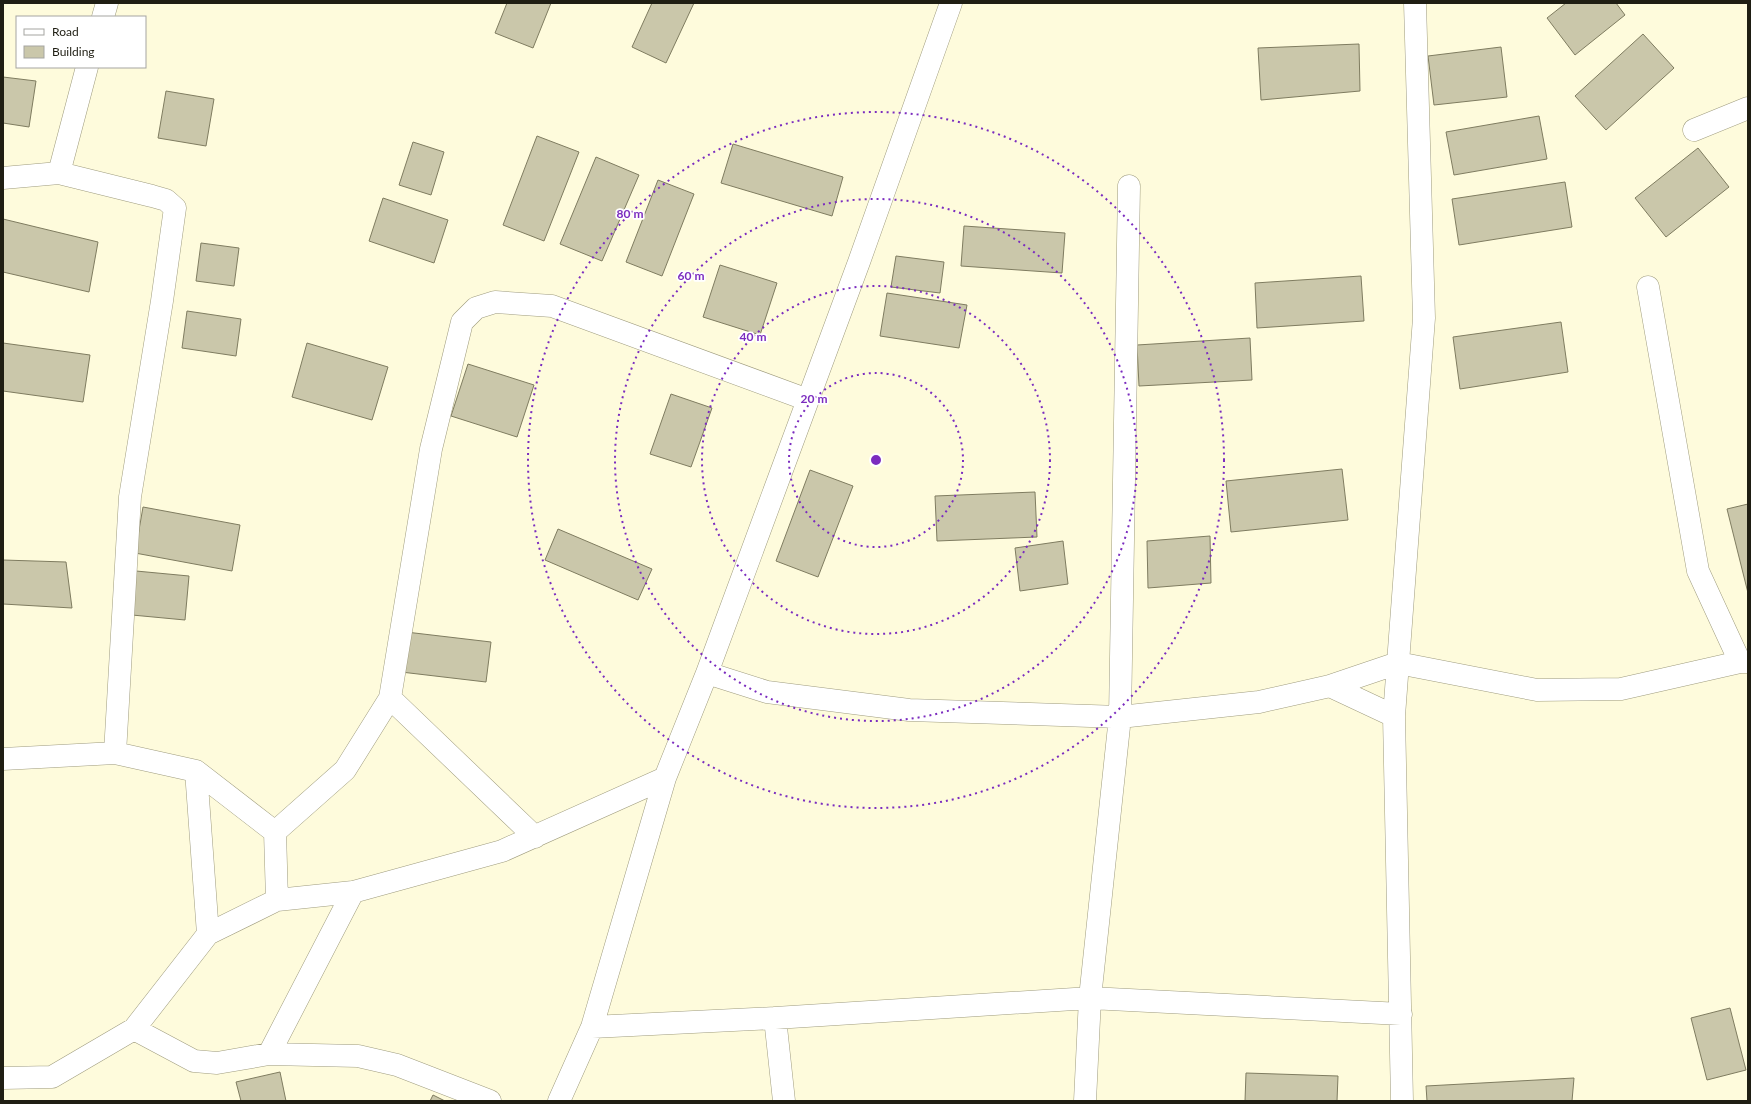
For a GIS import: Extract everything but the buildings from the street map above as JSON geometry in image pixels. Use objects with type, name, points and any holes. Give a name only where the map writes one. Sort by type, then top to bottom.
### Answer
[{"type":"street","points":[[103,16],[107,3]]},
{"type":"street","points":[[559,1101],[592,1027],[666,778],[707,673],[808,400],[951,3]]},
{"type":"street","points":[[1402,1101],[1402,1014],[1394,716],[1424,318],[1415,3]]},
{"type":"street","points":[[58,173],[87,68]]},
{"type":"street","points":[[1694,130],[1748,108]]},
{"type":"street","points":[[3,178],[58,173],[166,200],[175,208],[161,308],[130,497],[115,753]]},
{"type":"street","points":[[1085,1101],[1090,998],[1120,717],[1129,186]]},
{"type":"street","points":[[707,673],[767,692],[909,710],[1120,717],[1259,702],[1330,686],[1398,663],[1537,690],[1621,690],[1744,662],[1698,572],[1648,287]]},
{"type":"street","points":[[275,832],[345,770],[390,698],[431,449],[462,322],[476,308],[495,302],[552,306],[808,400]]},
{"type":"street","points":[[1330,686],[1394,716]]},
{"type":"street","points":[[390,698],[535,837]]},
{"type":"street","points":[[3,759],[115,753],[196,771],[275,832]]},
{"type":"street","points":[[196,771],[208,934]]},
{"type":"street","points":[[3,1078],[52,1077],[134,1029],[208,934],[277,900],[353,892],[502,851],[666,778]]},
{"type":"street","points":[[275,832],[277,900]]},
{"type":"street","points":[[269,1054],[353,892]]},
{"type":"street","points":[[592,1027],[775,1018],[1090,998],[1402,1014]]},
{"type":"street","points":[[775,1018],[784,1101]]},
{"type":"street","points":[[134,1029],[194,1061],[217,1063],[269,1054],[358,1056],[397,1065],[490,1101]]}]
